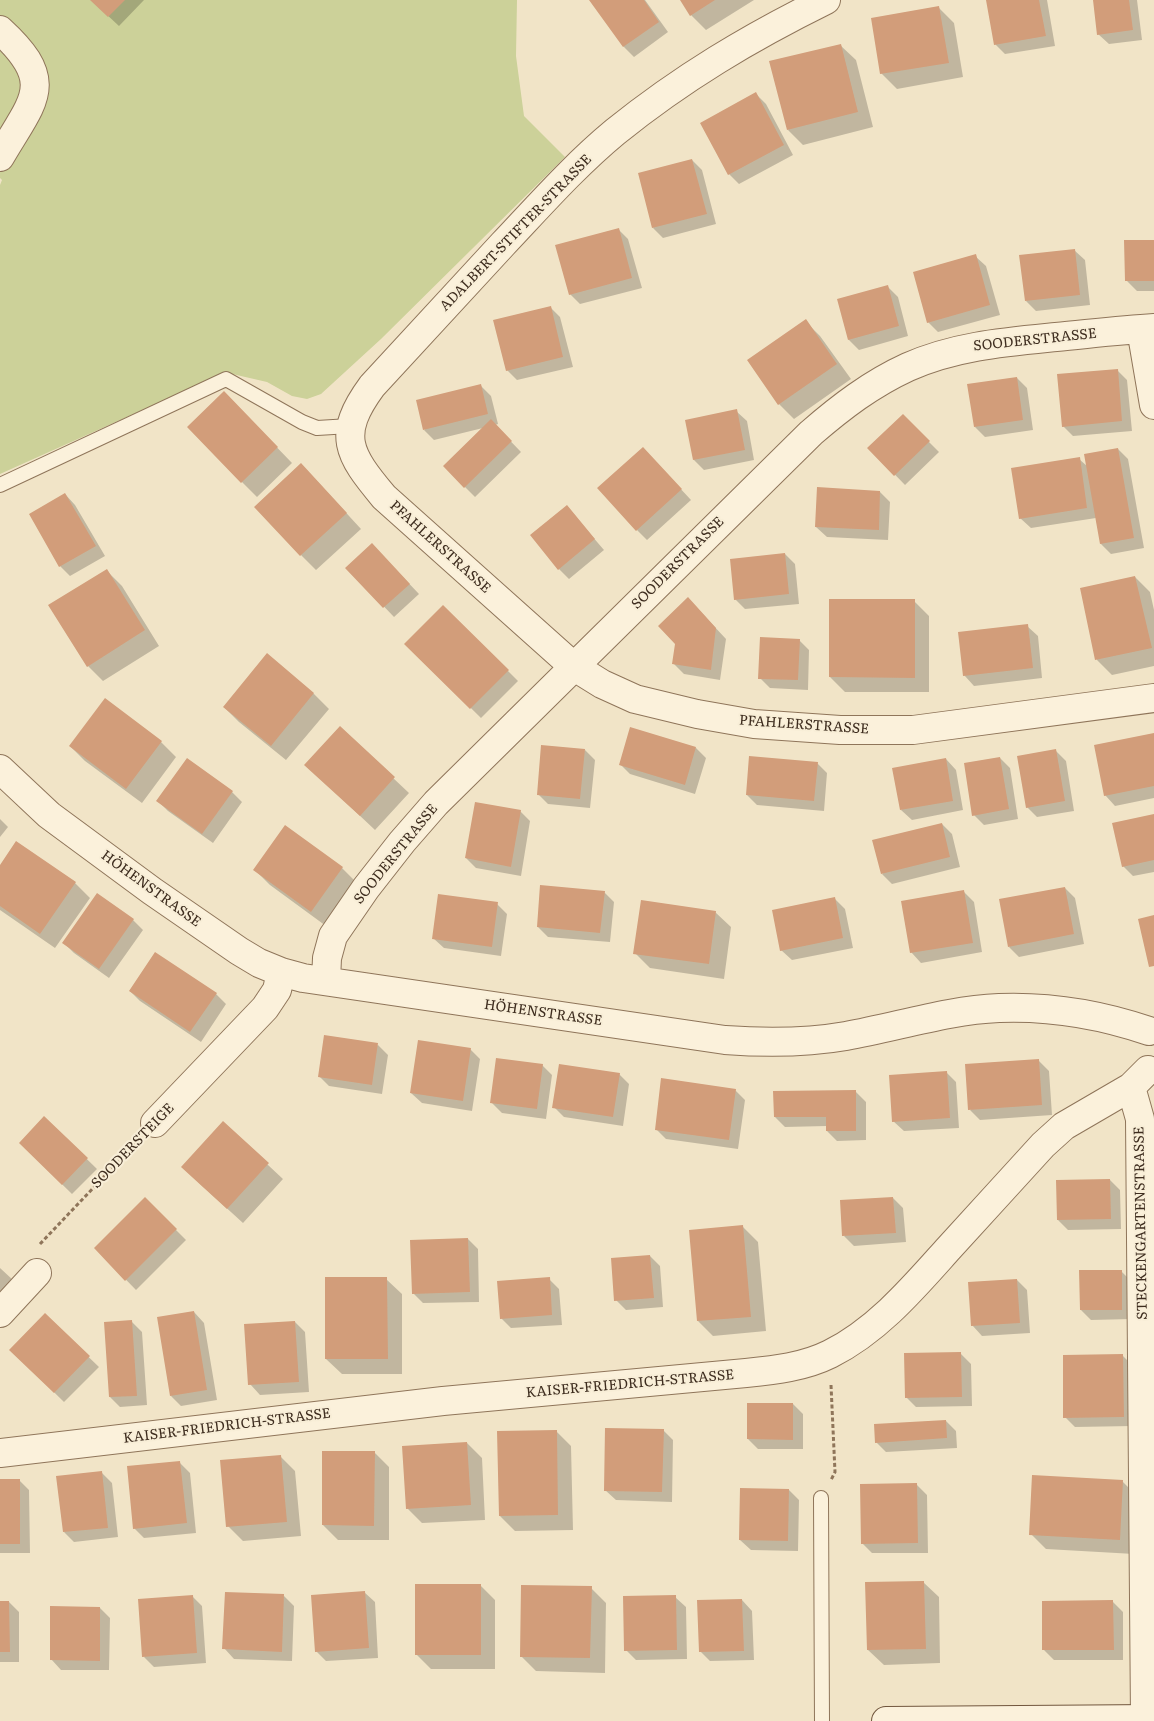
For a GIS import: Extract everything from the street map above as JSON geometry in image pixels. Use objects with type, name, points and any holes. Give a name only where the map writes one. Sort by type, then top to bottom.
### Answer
[{"type":"street","name":"ADALBERT-STIFTER-STRASSE","points":[[372,386],[566,177],[614,133],[666,93],[720,57],[776,25],[826,0]]},
{"type":"street","points":[[0,30],[14,42],[26,57],[35,75],[36,86],[33,99],[0,157]]},
{"type":"street","points":[[1148,328],[1154,405]]},
{"type":"street","name":"SOODERSTRASSE","points":[[326,981],[327,958],[333,936],[390,857],[436,803],[573,666],[811,433],[840,407],[873,385],[908,367],[937,356],[967,348],[998,342],[1148,328]]},
{"type":"street","name":"PFAHLERSTRASSE","points":[[372,386],[359,404],[350,426],[351,450],[364,473],[384,497],[573,666],[602,684],[635,699],[697,714],[754,724],[840,730],[913,730],[1154,698]]},
{"type":"street","name":"HÖHENSTRASSE","points":[[0,769],[50,815],[152,891],[239,952],[281,972],[303,978],[725,1040],[786,1042],[846,1036],[965,1012],[998,1008],[1063,1010],[1151,1028]]},
{"type":"street","name":"SOODERSTEIGE","points":[[155,1123],[265,1008],[277,990],[281,972]]},
{"type":"street","name":"STECKENGARTENSTRASSE","points":[[1150,1719],[1140,1119],[1144,1078],[1144,1044],[1151,1028]]},
{"type":"street","name":"KAISER-FRIEDRICH-STRASSE","points":[[0,1453],[443,1401],[746,1373],[797,1365],[829,1354],[845,1345],[892,1308],[912,1289],[1043,1145],[1064,1126],[1144,1078]]},
{"type":"street","points":[[0,1313],[37,1273]]},
{"type":"street","points":[[886,1721],[1150,1719]]},
{"type":"lane","points":[[0,485],[226,378],[302,422],[317,428],[350,426]]},
{"type":"lane","points":[[821,1498],[822,1721]]},
{"type":"path","name":"SOODERSTEIGE","points":[[37,1273],[24,1261],[155,1123]]},
{"type":"path","points":[[821,1498],[835,1472],[829,1354]]},
{"type":"green space","points":[[0,0],[517,0],[516,56],[524,116],[565,157],[381,339],[321,394],[307,399],[292,396],[267,382],[228,373],[0,474],[0,185],[2,180],[0,178]]},
{"type":"building","points":[[90,0],[125,0],[108,17]]},
{"type":"building","points":[[589,0],[644,0],[659,22],[623,47]]},
{"type":"building","points":[[680,0],[715,0],[690,16]]},
{"type":"building","points":[[986,0],[1039,0],[1046,36],[994,45]]},
{"type":"building","points":[[1093,0],[1129,0],[1133,30],[1097,35]]},
{"type":"building","points":[[939,6],[949,63],[880,74],[871,18]]},
{"type":"building","points":[[841,44],[858,112],[787,130],[769,61]]},
{"type":"building","points":[[756,92],[784,145],[728,175],[700,123]]},
{"type":"building","points":[[692,159],[707,214],[652,228],[638,173]]},
{"type":"building","points":[[619,228],[632,278],[569,295],[555,245]]},
{"type":"building","points":[[1124,240],[1154,240],[1154,281],[1125,281]]},
{"type":"building","points":[[1075,249],[1080,295],[1025,301],[1019,255]]},
{"type":"building","points":[[976,254],[990,305],[927,323],[913,272]]},
{"type":"building","points":[[888,285],[899,326],[848,340],[837,299]]},
{"type":"building","points":[[551,306],[563,357],[506,371],[493,320]]},
{"type":"building","points":[[806,319],[837,364],[778,405],[747,360]]},
{"type":"building","points":[[1118,369],[1122,421],[1062,427],[1057,374]]},
{"type":"building","points":[[1017,377],[1023,420],[974,427],[967,384]]},
{"type":"building","points":[[481,384],[488,414],[423,430],[416,400]]},
{"type":"building","points":[[224,391],[278,447],[241,483],[187,427]]},
{"type":"building","points":[[737,409],[745,450],[693,460],[685,420]]},
{"type":"building","points":[[903,414],[930,441],[894,476],[867,448]]},
{"type":"building","points":[[491,419],[512,441],[464,488],[443,466]]},
{"type":"building","points":[[643,447],[682,489],[636,531],[597,488]]},
{"type":"building","points":[[1118,448],[1134,538],[1100,544],[1084,454]]},
{"type":"building","points":[[1080,457],[1087,508],[1019,519],[1011,468]]},
{"type":"building","points":[[301,463],[347,513],[300,556],[254,507]]},
{"type":"building","points":[[817,487],[880,491],[879,530],[815,527]]},
{"type":"building","points":[[65,493],[96,546],[59,567],[29,514]]},
{"type":"building","points":[[567,505],[595,539],[558,570],[530,535]]},
{"type":"building","points":[[372,543],[410,584],[383,608],[345,568]]},
{"type":"building","points":[[785,553],[789,594],[734,600],[730,559]]},
{"type":"building","points":[[107,569],[145,630],[87,667],[48,605]]},
{"type":"building","points":[[1135,576],[1152,648],[1095,660],[1080,588]]},
{"type":"building","points":[[688,597],[716,628],[711,670],[672,664],[675,644],[658,626]]},
{"type":"building","points":[[829,599],[915,599],[915,678],[829,677]]},
{"type":"building","points":[[443,605],[509,670],[470,709],[404,644]]},
{"type":"building","points":[[1028,624],[1033,668],[963,676],[958,632]]},
{"type":"building","points":[[760,637],[800,639],[798,680],[758,679]]},
{"type":"building","points":[[267,653],[314,693],[271,746],[223,707]]},
{"type":"building","points":[[105,698],[162,741],[126,789],[69,746]]},
{"type":"building","points":[[340,726],[395,777],[360,816],[304,765]]},
{"type":"building","points":[[630,727],[696,747],[685,785],[619,765]]},
{"type":"building","points":[[1154,733],[1154,786],[1104,796],[1094,745]]},
{"type":"building","points":[[541,745],[585,749],[580,799],[537,795]]},
{"type":"building","points":[[1056,749],[1065,801],[1026,808],[1017,756]]},
{"type":"building","points":[[749,756],[818,762],[814,801],[746,795]]},
{"type":"building","points":[[1000,757],[1009,809],[972,816],[964,763]]},
{"type":"building","points":[[187,758],[233,791],[202,834],[156,801]]},
{"type":"building","points":[[946,758],[953,801],[900,810],[892,768]]},
{"type":"building","points":[[475,802],[521,810],[511,867],[465,858]]},
{"type":"building","points":[[1154,814],[1154,860],[1122,867],[1112,823]]},
{"type":"building","points":[[942,823],[950,857],[881,874],[872,840]]},
{"type":"building","points":[[285,825],[343,867],[311,912],[253,870]]},
{"type":"building","points":[[16,841],[76,882],[40,934],[0,906],[0,865]]},
{"type":"building","points":[[540,885],[605,891],[600,933],[537,927]]},
{"type":"building","points":[[1065,887],[1074,934],[1008,947],[999,899]]},
{"type":"building","points":[[964,890],[973,943],[910,953],[901,901]]},
{"type":"building","points":[[97,893],[134,919],[99,969],[62,943]]},
{"type":"building","points":[[438,894],[498,902],[492,947],[432,939]]},
{"type":"building","points":[[835,897],[843,938],[780,951],[772,910]]},
{"type":"building","points":[[641,900],[716,911],[709,964],[633,954]]},
{"type":"building","points":[[1154,915],[1154,966],[1149,967],[1138,919]]},
{"type":"building","points":[[155,952],[217,993],[190,1032],[129,991]]},
{"type":"building","points":[[324,1035],[378,1043],[372,1085],[318,1077]]},
{"type":"building","points":[[418,1040],[471,1048],[463,1101],[410,1093]]},
{"type":"building","points":[[496,1058],[543,1064],[537,1109],[490,1103]]},
{"type":"building","points":[[1039,1059],[1042,1105],[968,1110],[965,1064]]},
{"type":"building","points":[[559,1064],[620,1073],[613,1117],[552,1108]]},
{"type":"building","points":[[947,1071],[950,1118],[892,1122],[889,1075]]},
{"type":"building","points":[[661,1078],[736,1089],[729,1140],[655,1130]]},
{"type":"building","points":[[856,1090],[856,1131],[826,1131],[826,1117],[774,1117],[773,1091]]},
{"type":"building","points":[[44,1116],[88,1158],[62,1185],[19,1143]]},
{"type":"building","points":[[223,1121],[269,1163],[227,1209],[181,1167]]},
{"type":"building","points":[[1110,1179],[1111,1219],[1057,1220],[1056,1180]]},
{"type":"building","points":[[145,1197],[177,1229],[125,1281],[94,1248]]},
{"type":"building","points":[[893,1197],[896,1233],[842,1236],[840,1200]]},
{"type":"building","points":[[743,1225],[751,1317],[697,1321],[689,1230]]},
{"type":"building","points":[[468,1238],[470,1292],[412,1294],[410,1240]]},
{"type":"building","points":[[650,1255],[654,1298],[614,1301],[611,1258]]},
{"type":"building","points":[[1079,1270],[1122,1270],[1122,1310],[1080,1310]]},
{"type":"building","points":[[325,1277],[387,1277],[388,1359],[325,1359]]},
{"type":"building","points":[[550,1277],[552,1315],[500,1319],[497,1281]]},
{"type":"building","points":[[1017,1279],[1020,1323],[971,1326],[968,1282]]},
{"type":"building","points":[[194,1311],[207,1390],[170,1396],[157,1317]]},
{"type":"building","points":[[45,1313],[90,1356],[54,1393],[9,1350]]},
{"type":"building","points":[[132,1320],[137,1396],[109,1397],[104,1322]]},
{"type":"building","points":[[295,1321],[299,1382],[248,1385],[244,1324]]},
{"type":"building","points":[[961,1352],[962,1397],[905,1398],[904,1353]]},
{"type":"building","points":[[1123,1354],[1124,1417],[1063,1418],[1063,1355]]},
{"type":"building","points":[[747,1403],[793,1403],[793,1440],[747,1439]]},
{"type":"building","points":[[946,1420],[947,1438],[875,1443],[874,1424]]},
{"type":"building","points":[[605,1428],[664,1429],[662,1492],[604,1491]]},
{"type":"building","points":[[557,1430],[558,1515],[499,1516],[497,1431]]},
{"type":"building","points":[[467,1442],[471,1505],[406,1509],[402,1446]]},
{"type":"building","points":[[322,1451],[375,1451],[374,1526],[322,1525]]},
{"type":"building","points":[[281,1455],[287,1522],[226,1527],[220,1460]]},
{"type":"building","points":[[180,1461],[187,1523],[133,1529],[127,1466]]},
{"type":"building","points":[[102,1471],[108,1528],[63,1532],[56,1476]]},
{"type":"building","points":[[1032,1475],[1123,1480],[1120,1540],[1029,1535]]},
{"type":"building","points":[[0,1479],[20,1479],[20,1544],[0,1544]]},
{"type":"building","points":[[917,1483],[918,1543],[861,1544],[860,1484]]},
{"type":"building","points":[[740,1488],[789,1489],[788,1541],[739,1540]]},
{"type":"building","points":[[924,1581],[926,1649],[867,1650],[865,1582]]},
{"type":"building","points":[[415,1584],[481,1584],[481,1655],[415,1655]]},
{"type":"building","points":[[521,1585],[592,1586],[590,1658],[520,1657]]},
{"type":"building","points":[[365,1591],[369,1648],[315,1652],[311,1595]]},
{"type":"building","points":[[225,1592],[284,1594],[282,1652],[222,1649]]},
{"type":"building","points":[[193,1595],[197,1653],[142,1657],[138,1599]]},
{"type":"building","points":[[676,1595],[677,1650],[624,1651],[623,1596]]},
{"type":"building","points":[[742,1599],[744,1651],[699,1652],[697,1600]]},
{"type":"building","points":[[1113,1600],[1114,1650],[1042,1650],[1042,1601]]},
{"type":"building","points":[[0,1601],[9,1601],[10,1652],[0,1652]]},
{"type":"building","points":[[50,1606],[100,1607],[100,1661],[50,1660]]}]
